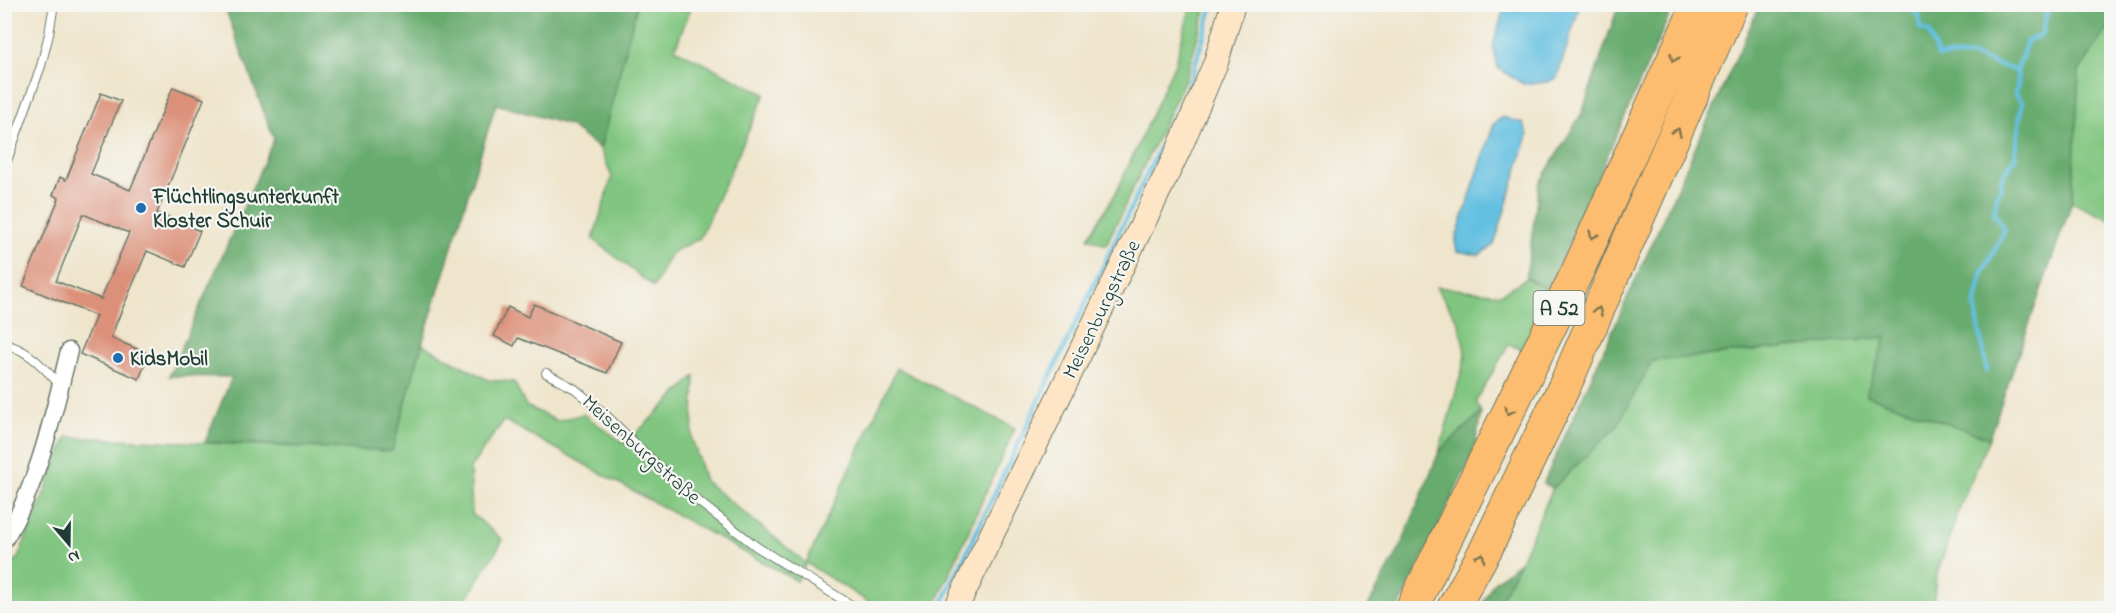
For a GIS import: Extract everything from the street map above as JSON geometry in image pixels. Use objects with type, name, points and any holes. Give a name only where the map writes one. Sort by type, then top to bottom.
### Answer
[{"type":"highway","name":"A 52","points":[[1412,609],[1578,268],[1698,4]]},
{"type":"highway","name":"A 52","points":[[1453,609],[1486,549],[1566,383],[1732,4]]},
{"type":"main road","name":"Meisenburgstraße","points":[[956,609],[1179,149],[1216,62],[1233,4]]},
{"type":"street","points":[[4,540],[13,527],[41,458],[69,351]]},
{"type":"lane","points":[[4,169],[41,66],[54,4]]},
{"type":"lane","points":[[4,344],[18,347],[37,361],[60,385]]},
{"type":"lane","name":"Meisenburgstraße","points":[[546,373],[575,389],[603,412],[681,488],[757,547],[856,609]]},
{"type":"green space","points":[[1619,4],[1674,5],[1548,290],[1526,278],[1539,184],[1582,113]]},
{"type":"green space","points":[[224,5],[637,5],[600,149],[568,125],[496,104],[422,344],[392,451],[205,442],[232,377],[169,376],[274,139]]},
{"type":"green space","points":[[637,5],[692,5],[675,49],[765,94],[700,238],[671,253],[654,287],[593,239],[612,177],[600,149]]},
{"type":"green space","points":[[1191,5],[1207,5],[1185,80],[1106,245],[1088,238],[1117,191],[1175,63]]},
{"type":"green space","points":[[1760,5],[2111,5],[2111,23],[2079,71],[2072,202],[1989,438],[1866,395],[1886,337],[1652,361],[1617,426],[1553,488],[1543,484]]},
{"type":"green space","points":[[2111,23],[2111,219],[2072,202],[2079,71]]},
{"type":"green space","points":[[1526,278],[1548,290],[1525,351],[1509,344],[1476,401],[1481,413],[1439,452],[1466,356],[1459,323],[1436,287],[1501,294]]},
{"type":"green space","points":[[1886,337],[1867,395],[1989,438],[1960,507],[1936,577],[1933,608],[1496,608],[1520,562],[1553,488],[1617,426],[1652,361]]},
{"type":"green space","points":[[422,344],[488,380],[514,382],[526,406],[557,421],[583,414],[625,444],[695,376],[692,438],[705,481],[806,563],[797,581],[504,420],[470,468],[472,514],[503,540],[461,608],[5,608],[4,572],[18,558],[67,437],[392,451]]},
{"type":"green space","points":[[897,368],[1015,428],[934,608],[878,608],[806,563]]},
{"type":"green space","points":[[1481,413],[1474,452],[1399,608],[1367,608],[1401,546],[1439,452]]},
{"type":"green space","points":[[1520,562],[1496,608],[1480,608],[1493,583]]},
{"type":"water","points":[[1505,5],[1576,5],[1578,12],[1557,77],[1548,82],[1523,84],[1498,68],[1493,46]]},
{"type":"water","points":[[1502,117],[1523,123],[1528,135],[1494,245],[1479,255],[1457,251],[1455,241],[1494,124]]},
{"type":"building","points":[[173,87],[204,99],[157,213],[200,231],[185,267],[147,251],[111,338],[149,354],[139,379],[80,354],[96,316],[23,286],[59,198],[53,195],[60,177],[66,180],[101,93],[121,101],[91,174],[130,190]],"holes":[[[83,214],[129,233],[101,299],[56,281]]]},
{"type":"building","points":[[534,304],[621,342],[607,373],[518,338],[514,346],[494,336],[508,307],[528,317]]},
{"type":"waterway","points":[[940,608],[1188,88],[1213,4]]},
{"type":"waterway","points":[[1903,4],[1919,15],[1920,28],[1929,33],[1938,56],[1974,56],[2017,71]]},
{"type":"waterway","points":[[1987,371],[1975,306],[1983,272],[2005,230],[1994,213],[2001,180],[2015,157],[2022,102],[2015,94],[2018,85],[2017,71],[2027,41],[2042,34],[2049,4]]},
{"type":"place","name":"Flüchtlingsunterkunft Kloster Schuir","points":[[141,208]]},
{"type":"place","name":"KidsMobil","points":[[118,358]]}]
